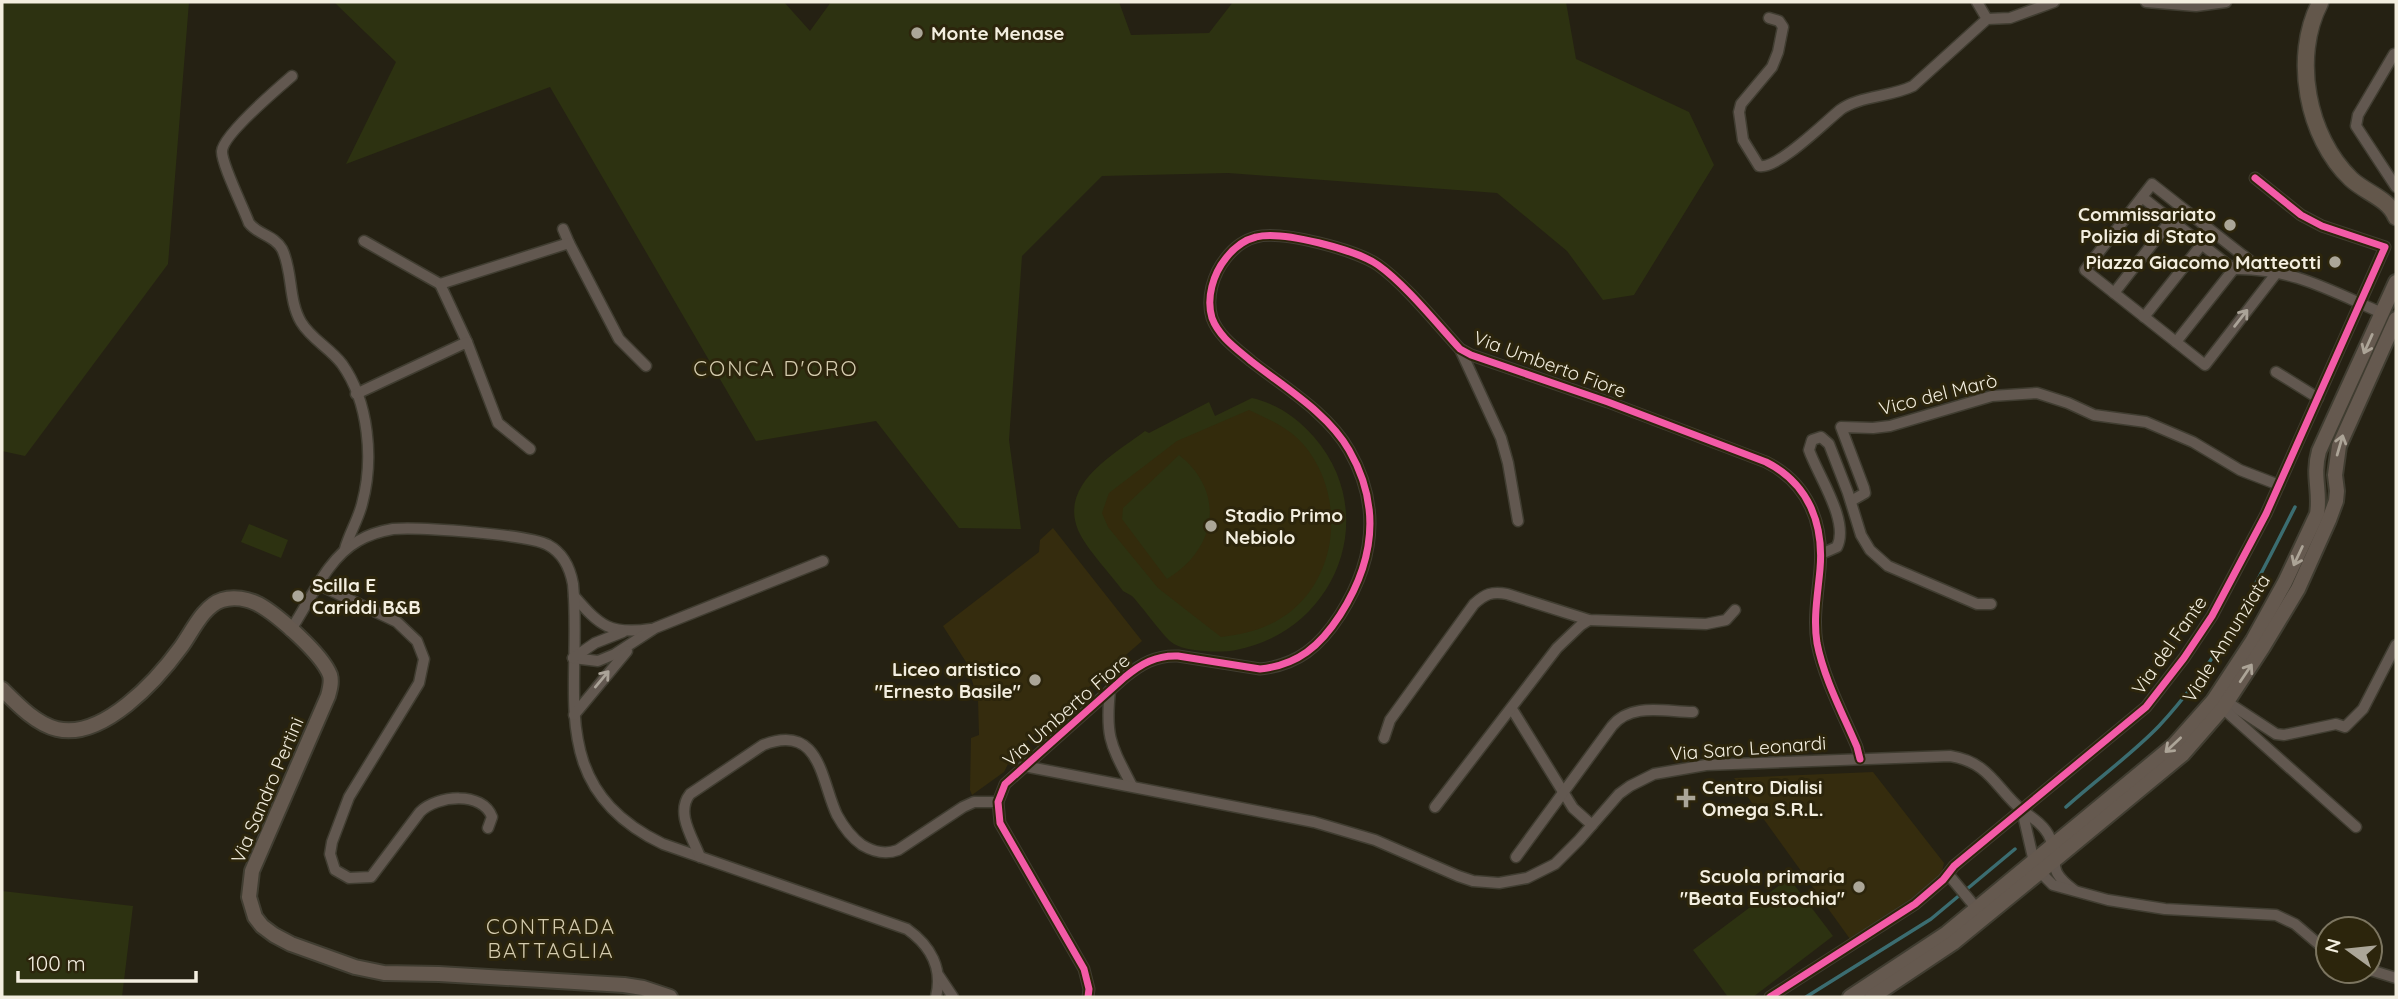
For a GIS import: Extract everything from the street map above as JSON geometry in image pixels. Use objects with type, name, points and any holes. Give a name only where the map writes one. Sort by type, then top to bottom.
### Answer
[{"type":"main road","points":[[2320,3],[2322,16],[2314,60],[2313,85],[2320,111],[2332,139],[2347,162],[2366,180],[2396,194]]},
{"type":"main road","points":[[2320,3],[2314,16],[2306,69],[2307,95],[2314,115],[2324,141],[2341,168],[2356,183],[2388,204],[2396,217]]},
{"type":"main road","name":"Viale Annunziata","points":[[2219,702],[2291,571],[2317,514],[2315,471],[2319,451],[2396,282]]},
{"type":"main road","name":"Viale Annunziata","points":[[1871,997],[2183,754],[2219,702],[2263,647],[2298,589],[2336,501],[2334,475],[2344,431],[2396,319]]},
{"type":"main road","points":[[2316,481],[2326,484],[2331,482],[2334,475]]},
{"type":"main road","name":"Via Sandro Pertini","points":[[2,689],[41,722],[56,729],[76,730],[99,722],[118,711],[150,684],[175,656],[205,613],[219,601],[236,598],[250,601],[269,611],[323,663],[330,674],[331,684],[252,871],[249,897],[255,917],[262,926],[274,935],[309,951],[374,971],[624,985],[670,997]]},
{"type":"main road","name":"Viale Annunziata","points":[[1850,997],[1950,938],[1974,906],[2037,867]]},
{"type":"street","points":[[1977,2],[1987,19]]},
{"type":"street","points":[[1769,18],[1779,21],[1783,27],[1778,52],[1772,67],[1741,104],[1738,115],[1743,141],[1762,167],[1796,147],[1845,106],[1899,93],[1913,86],[1987,19],[2010,18],[2054,2]]},
{"type":"street","points":[[2146,2],[2205,6],[2226,2]]},
{"type":"street","points":[[2394,54],[2358,115],[2356,125],[2396,194]]},
{"type":"street","points":[[290,631],[344,550],[359,514],[367,476],[366,432],[356,394],[340,361],[311,335],[301,322],[293,305],[281,248],[271,236],[249,223],[222,155],[225,142],[261,102],[292,76]]},
{"type":"street","name":"Via del Fante","points":[[1770,997],[1915,904],[1950,876],[1954,866],[2146,707],[2212,616],[2266,514],[2385,247],[2322,226],[2301,215],[2255,178]]},
{"type":"street","points":[[2259,268],[2152,184],[2085,270],[2205,365],[2278,271]]},
{"type":"street","points":[[2142,197],[2233,269],[2259,268],[2297,276],[2382,313]]},
{"type":"street","points":[[2114,293],[2171,220]]},
{"type":"street","points":[[563,229],[619,339],[646,366]]},
{"type":"street","name":"Via Umberto Fiore","points":[[998,802],[1005,784],[1024,766],[1146,662],[1167,655],[1260,669],[1298,660],[1316,646],[1335,624],[1356,587],[1366,560],[1370,533],[1369,505],[1360,473],[1349,449],[1318,414],[1228,341],[1212,318],[1210,304],[1214,280],[1232,250],[1254,238],[1275,235],[1350,251],[1363,257],[1390,275],[1460,349],[1484,361],[1608,401],[1775,467],[1795,482],[1809,501],[1817,523],[1821,554],[1816,611],[1817,643],[1825,673],[1860,759]]},
{"type":"street","points":[[364,241],[440,284],[467,342],[498,423],[530,449]]},
{"type":"street","points":[[440,284],[569,243]]},
{"type":"street","points":[[2144,317],[2202,244]]},
{"type":"street","points":[[2176,342],[2244,256]]},
{"type":"street","points":[[356,394],[467,342]]},
{"type":"street","points":[[1460,349],[1501,438],[1518,521]]},
{"type":"street","points":[[2276,372],[2318,398]]},
{"type":"street","name":"Vico del Marò","points":[[1851,501],[1865,493],[1841,427],[1890,426],[1992,396],[2029,393],[2068,403],[2094,415],[2146,422],[2193,442],[2240,470],[2279,485]]},
{"type":"street","points":[[1821,554],[1837,547],[1840,535],[1829,492],[1809,450],[1815,437],[1821,437],[1829,444],[1861,535],[1878,559],[1888,566],[1976,604],[1991,604]]},
{"type":"street","points":[[344,550],[365,537],[396,529],[527,538],[547,544],[562,556],[571,573],[574,596],[573,715],[582,757],[597,789],[611,808],[653,839],[907,929],[918,937],[931,953],[939,976],[953,997]]},
{"type":"street","points":[[573,658],[598,662],[655,628],[823,561]]},
{"type":"street","points":[[319,585],[397,622],[417,641],[424,659],[419,683],[349,796],[330,854],[335,870],[349,878],[371,877],[420,812],[446,798],[464,799],[484,806],[492,817],[488,828]]},
{"type":"street","points":[[1384,738],[1390,720],[1474,604],[1485,594],[1507,594],[1589,620],[1706,624],[1726,620],[1735,610]]},
{"type":"street","points":[[574,596],[600,623],[615,631],[624,632]]},
{"type":"street","points":[[1435,807],[1558,648],[1589,620]]},
{"type":"street","points":[[573,658],[595,643],[624,632],[655,628]]},
{"type":"street","points":[[573,715],[632,644]]},
{"type":"street","points":[[2219,702],[2276,734],[2284,735],[2336,724],[2346,727],[2363,709],[2396,645]]},
{"type":"street","points":[[1110,690],[1107,720],[1110,739],[1132,786]]},
{"type":"street","points":[[2219,702],[2356,827]]},
{"type":"street","points":[[1512,709],[1573,808],[1592,825]]},
{"type":"street","points":[[1516,857],[1622,714],[1636,711],[1693,712]]},
{"type":"street","points":[[700,857],[684,817],[685,800],[700,787],[763,745],[772,742],[793,741],[809,750],[824,772],[832,802],[842,823],[857,841],[872,851],[890,853],[898,850],[974,802],[998,802],[998,814],[1004,832],[1084,969],[1089,989],[1088,997]]},
{"type":"street","name":"Via Saro Leonardi","points":[[1024,766],[1314,822],[1375,840],[1458,876],[1486,883],[1513,881],[1541,872],[1567,854],[1611,802],[1630,786],[1668,770],[1706,765],[1939,755],[1960,757],[1984,769],[2022,810],[2035,818],[2050,836],[2054,868],[2062,881],[2074,890]]},
{"type":"street","points":[[2022,810],[2037,867],[2053,885],[2108,900],[2165,909],[2276,915],[2294,924],[2314,940]]},
{"type":"street","points":[[1950,876],[1974,906]]},
{"type":"street","points":[[936,997],[939,976]]},
{"type":"shaded area","name":"Liceo artistico \"Ernesto Basile\"","points":[[1053,528],[1142,641],[1014,752],[1004,772],[972,795],[971,738],[979,735],[978,699],[966,662],[943,626],[1039,552],[1040,540]]},
{"type":"shaded area","points":[[1873,772],[1944,863],[1941,876],[1913,898],[1850,939],[1734,778]]},
{"type":"green space","points":[[2,2],[189,2],[168,264],[25,456],[2,451]]},
{"type":"green space","points":[[334,2],[784,2],[810,31],[831,2],[1119,2],[1131,35],[1209,33],[1233,2],[1566,2],[1576,59],[1689,112],[1714,165],[1634,295],[1603,300],[1567,251],[1497,193],[1228,173],[1102,176],[1022,256],[1009,440],[1021,529],[959,528],[876,421],[756,441],[550,87],[346,164],[396,62]]},
{"type":"green space","name":"Stadio Primo Nebiolo","points":[[1252,398],[1286,412],[1301,423],[1314,437],[1334,468],[1345,501],[1346,534],[1338,566],[1323,595],[1300,620],[1271,639],[1230,651],[1187,649],[1170,641],[1132,596],[1123,591],[1093,553],[1078,530],[1074,513],[1076,498],[1093,472],[1145,431],[1149,433],[1209,402],[1215,416]]},
{"type":"green space","points":[[249,524],[288,540],[281,558],[241,542]]},
{"type":"green space","points":[[1789,878],[1833,936],[1753,997],[1728,997],[1693,950]]},
{"type":"green space","points":[[2,891],[133,906],[122,997],[2,997]]},
{"type":"sand","points":[[1249,410],[1291,433],[1303,444],[1316,463],[1325,484],[1330,507],[1331,531],[1327,554],[1307,595],[1290,612],[1274,622],[1249,632],[1221,637],[1158,588],[1108,527],[1102,513],[1109,493],[1177,441]],"holes":[[[1179,455],[1194,470],[1204,486],[1209,503],[1209,520],[1197,552],[1184,567],[1167,579],[1122,519],[1123,508]]]},
{"type":"waterway","points":[[2066,807],[2148,737],[2200,676],[2235,621],[2295,507]]},
{"type":"waterway","points":[[1806,997],[1931,919],[2015,849]]},
{"type":"cycle path","points":[[1770,997],[1915,904],[1943,880],[1954,866],[2146,707],[2212,616],[2266,514],[2385,247],[2322,226],[2301,215],[2255,178]]},
{"type":"cycle path","points":[[1088,997],[1089,989],[1084,969],[1000,823],[998,802],[1005,784],[1125,677],[1149,661],[1178,656],[1260,669],[1286,663],[1307,652],[1340,615],[1352,595],[1366,555],[1370,513],[1366,492],[1349,450],[1317,412],[1229,342],[1212,318],[1210,294],[1217,271],[1235,248],[1256,237],[1283,236],[1300,239],[1368,259],[1399,283],[1460,349],[1471,355],[1608,402],[1766,462],[1793,481],[1810,506],[1819,536],[1821,552],[1816,624],[1820,656],[1860,759]]},
{"type":"place","name":"Monte Menase","points":[[917,33]]},
{"type":"place","name":"Commissariato Polizia di Stato","points":[[2230,225]]},
{"type":"place","name":"Piazza Giacomo Matteotti","points":[[2335,262]]},
{"type":"place","name":"Stadio Primo Nebiolo","points":[[1211,526]]},
{"type":"place","name":"Scilla E Cariddi B&B","points":[[298,596]]},
{"type":"place","name":"Liceo artistico \"Ernesto Basile\"","points":[[1035,680]]},
{"type":"place","name":"Centro Dialisi Omega S.R.L.","points":[[1686,798]]},
{"type":"place","name":"Scuola primaria \"Beata Eustochia\"","points":[[1859,887]]},
{"type":"district","name":"CONCA D'ORO","points":[[776,368]]},
{"type":"district","name":"CONTRADA BATTAGLIA","points":[[551,938]]}]
